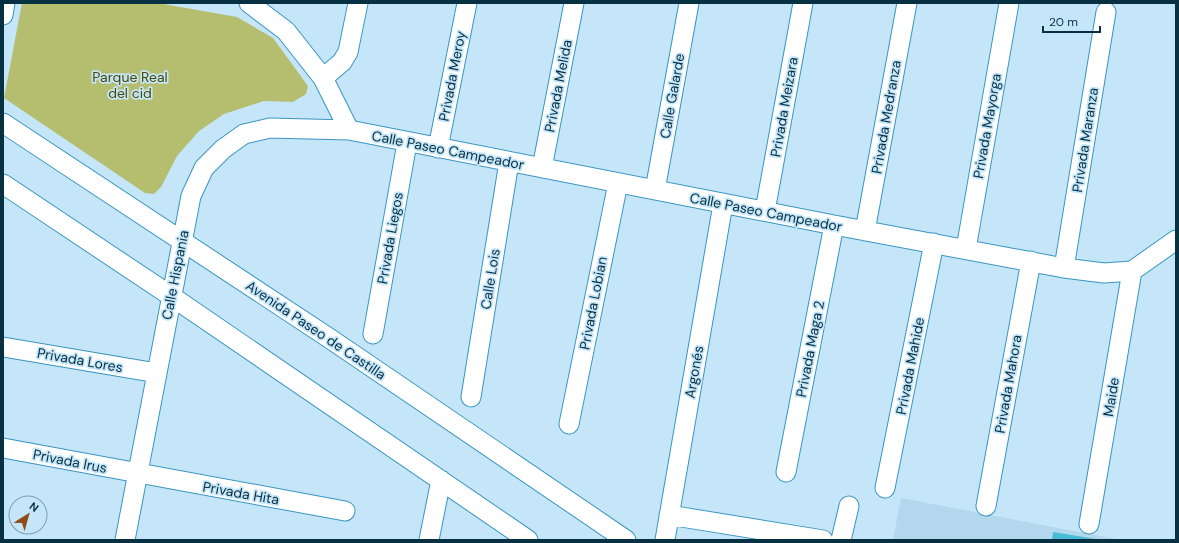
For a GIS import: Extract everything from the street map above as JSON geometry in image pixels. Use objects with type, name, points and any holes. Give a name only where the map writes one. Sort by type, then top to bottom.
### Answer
[{"type":"street","points":[[3,15],[6,3]]},
{"type":"street","points":[[249,3],[286,32],[323,78],[349,130]]},
{"type":"street","points":[[323,78],[342,62],[348,52],[358,3]]},
{"type":"street","name":"Privada Meroy","points":[[438,148],[467,3]]},
{"type":"street","name":"Privada Melida","points":[[542,168],[574,3]]},
{"type":"street","name":"Calle Galarde","points":[[655,190],[690,3]]},
{"type":"street","name":"Privada Meizara","points":[[765,211],[803,3]]},
{"type":"street","name":"Privada Medranza","points":[[865,231],[907,3]]},
{"type":"street","name":"Privada Mayorga","points":[[966,249],[1009,3]]},
{"type":"street","name":"Privada Maranza","points":[[1064,268],[1106,12]]},
{"type":"street","name":"Avenida Paseo de Castilla","points":[[3,123],[329,338],[626,540]]},
{"type":"street","name":"Calle Hispania","points":[[125,540],[181,240],[191,196],[204,168],[223,149],[244,134],[270,128],[349,130]]},
{"type":"street","name":"Calle Paseo Campeador","points":[[349,130],[407,143],[723,204],[1064,268],[1104,273],[1132,271]]},
{"type":"street","name":"Privada Liegos","points":[[373,334],[407,143]]},
{"type":"street","name":"Calle Lois","points":[[471,397],[508,162]]},
{"type":"street","name":"Privada Lobian","points":[[569,424],[618,183]]},
{"type":"street","points":[[3,184],[171,296],[528,540]]},
{"type":"street","name":"Argonés","points":[[665,540],[723,204]]},
{"type":"street","name":"Privada Maga 2","points":[[786,472],[834,225]]},
{"type":"street","points":[[1132,271],[1176,240]]},
{"type":"street","name":"Privada Mahide","points":[[885,488],[934,243]]},
{"type":"street","name":"Privada Mahora","points":[[986,506],[1031,261]]},
{"type":"street","name":"Maide","points":[[1089,524],[1132,271]]},
{"type":"street","name":"Privada Lores","points":[[3,347],[157,374]]},
{"type":"street","name":"Privada Irus","points":[[3,448],[138,474]]},
{"type":"street","name":"Privada Hita","points":[[138,474],[345,511]]},
{"type":"street","points":[[430,540],[441,480]]},
{"type":"street","points":[[841,540],[849,506]]},
{"type":"street","points":[[669,515],[823,540]]},
{"type":"shaded area","points":[[901,498],[1121,540],[893,540]]},
{"type":"green space","name":"Parque Real del cid","points":[[22,3],[158,3],[237,17],[273,38],[308,86],[306,94],[293,102],[264,101],[224,114],[199,131],[177,156],[161,187],[154,194],[145,193],[4,98]]},
{"type":"building","points":[[1053,532],[1096,539],[1096,540],[1052,540]]}]
